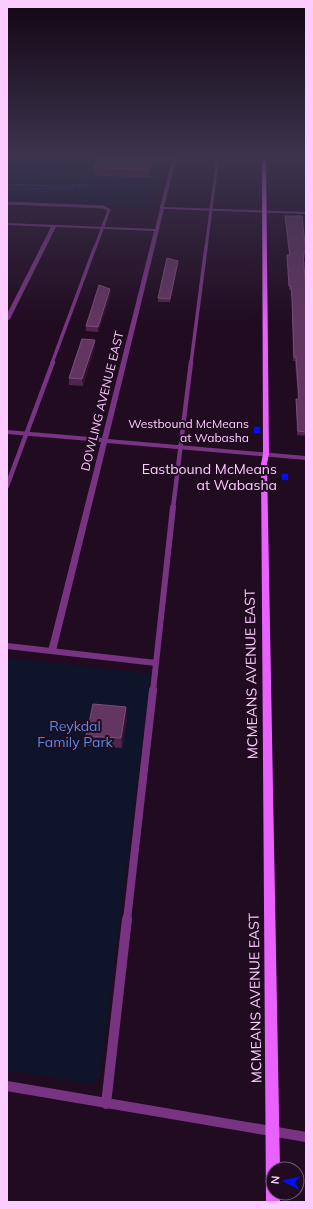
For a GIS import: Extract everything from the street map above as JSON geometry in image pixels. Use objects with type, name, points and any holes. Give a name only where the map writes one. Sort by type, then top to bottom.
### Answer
[{"type":"street","name":"DOWLING AVENUE EAST","points":[[52,651],[160,212]]},
{"type":"street","name":"MCMEANS AVENUE EAST","points":[[265,212],[266,454],[264,464],[272,1161]]},
{"type":"street","points":[[274,212],[306,214]]},
{"type":"street","points":[[7,224],[156,230]]},
{"type":"street","points":[[7,319],[54,226]]},
{"type":"street","points":[[7,432],[306,458]]},
{"type":"lane","points":[[7,486],[108,212]]},
{"type":"lane","points":[[106,1104],[181,446],[211,212]]},
{"type":"lane","points":[[7,646],[156,663]]},
{"type":"lane","points":[[7,1086],[306,1137]]},
{"type":"green space","name":"Reykdal Family Park","points":[[7,658],[151,674],[100,1076],[91,1084],[7,1070]]},
{"type":"building","points":[[285,216],[302,216],[306,253],[303,253],[306,292],[306,432],[298,431],[296,399],[299,399],[296,357],[294,357],[292,299],[291,286],[289,286],[287,255],[290,255]]},
{"type":"building","points":[[167,258],[178,261],[170,299],[158,298]]},
{"type":"building","points":[[99,285],[110,289],[98,327],[86,326]]},
{"type":"building","points":[[82,339],[95,340],[82,379],[69,378]]},
{"type":"building","points":[[93,704],[126,707],[121,738],[86,736]]},
{"type":"place","name":"Westbound McMeans at Wabasha","points":[[257,430]]},
{"type":"place","name":"Eastbound McMeans at Wabasha","points":[[285,477]]}]
